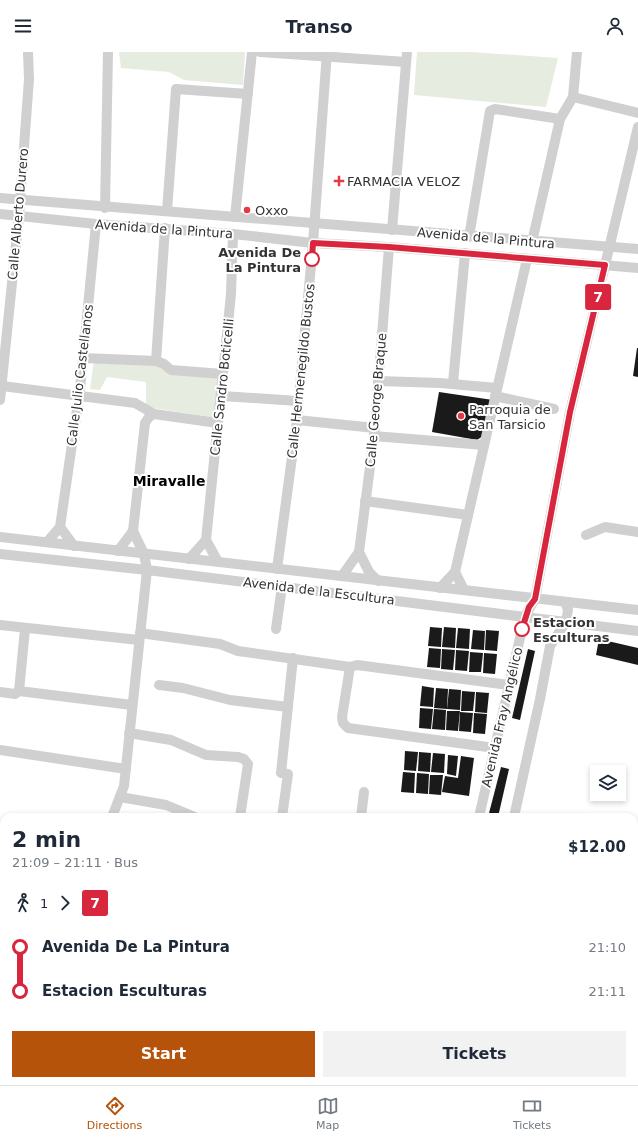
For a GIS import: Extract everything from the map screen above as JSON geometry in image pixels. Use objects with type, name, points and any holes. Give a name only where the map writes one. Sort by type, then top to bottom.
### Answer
[{"type":"street","name":"Calle Alberto Durero","points":[[0,400],[19,215],[29,79],[28,52]]},
{"type":"street","points":[[105,208],[108,52]]},
{"type":"street","points":[[235,217],[252,52]]},
{"type":"street","points":[[260,52],[407,57],[392,230]]},
{"type":"street","points":[[532,242],[560,119],[573,97],[576,52]]},
{"type":"street","name":"Calle Hermenegildo Bustos","points":[[277,569],[297,420],[315,224],[327,55]]},
{"type":"street","points":[[168,211],[176,89],[248,94]]},
{"type":"street","points":[[573,97],[638,113]]},
{"type":"street","points":[[469,237],[490,111],[494,109],[560,119]]},
{"type":"street","name":"Avenida Fray Angélico","points":[[480,813],[525,616],[535,599],[570,412],[638,127]]},
{"type":"street","name":"Avenida de la Pintura","points":[[0,198],[105,208],[168,211],[469,237],[638,249]]},
{"type":"street","name":"Avenida de la Pintura","points":[[0,214],[96,224],[233,234],[313,243],[389,247],[638,268]]},
{"type":"street","name":"Calle Julio Castellanos","points":[[60,527],[79,396],[96,224]]},
{"type":"street","points":[[156,361],[165,228]]},
{"type":"street","name":"Calle Sandro Boticelli","points":[[206,540],[224,374],[231,294],[233,234]]},
{"type":"street","name":"Calle George Braque","points":[[342,576],[359,552],[375,432],[389,247]]},
{"type":"street","points":[[453,383],[465,253]]},
{"type":"street","points":[[440,588],[455,572],[527,259]]},
{"type":"street","points":[[83,358],[156,361],[164,364],[171,370],[224,374]]},
{"type":"street","points":[[378,381],[453,383],[496,392],[554,409]]},
{"type":"street","points":[[2,386],[134,403],[152,416],[218,423]]},
{"type":"street","points":[[222,396],[298,401]]},
{"type":"street","points":[[118,551],[133,531],[145,423],[152,416]]},
{"type":"street","points":[[297,420],[375,432],[484,445]]},
{"type":"street","points":[[365,501],[468,515]]},
{"type":"street","points":[[47,542],[60,527],[74,546]]},
{"type":"street","points":[[586,535],[605,527],[638,532]]},
{"type":"street","points":[[114,813],[124,786],[147,570],[144,554],[133,531]]},
{"type":"street","name":"Avenida de la Escultura","points":[[0,537],[638,610]]},
{"type":"street","points":[[189,559],[206,540],[218,562]]},
{"type":"street","points":[[359,552],[366,567],[378,581]]},
{"type":"street","name":"Avenida de la Escultura","points":[[0,554],[282,586],[638,630]]},
{"type":"street","points":[[455,572],[464,590]]},
{"type":"street","points":[[276,629],[282,586]]},
{"type":"street","points":[[515,813],[550,646],[566,622],[568,610],[565,602]]},
{"type":"street","points":[[0,625],[25,629],[220,644],[238,651],[350,667],[357,665],[509,685]]},
{"type":"street","points":[[19,691],[25,629]]},
{"type":"street","points":[[283,813],[288,774],[281,773],[293,658]]},
{"type":"street","points":[[350,667],[342,717],[343,723],[348,728],[495,748]]},
{"type":"street","points":[[159,685],[183,688],[230,700],[288,707]]},
{"type":"street","points":[[0,692],[15,694],[19,691],[132,705]]},
{"type":"street","points":[[129,733],[171,740],[206,755],[238,757],[244,759],[248,764],[240,813]]},
{"type":"street","points":[[0,750],[126,769]]},
{"type":"street","points":[[361,813],[364,792]]},
{"type":"street","points":[[120,797],[166,805],[185,813]]},
{"type":"shaded area","points":[[119,52],[245,52],[243,85],[184,80],[169,72],[121,68]]},
{"type":"shaded area","points":[[417,52],[471,52],[558,58],[546,107],[414,95]]},
{"type":"shaded area","points":[[94,360],[162,365],[222,377],[218,418],[146,407],[146,382],[107,377],[100,390],[90,389]]},
{"type":"building","points":[[638,348],[638,377],[633,376]]},
{"type":"building","name":"Parroquia de San Tarsicio","points":[[439,392],[493,400],[483,436],[477,440],[432,432]]},
{"type":"building","points":[[430,627],[442,628],[441,647],[428,646]]},
{"type":"building","points":[[444,627],[456,628],[455,648],[442,647]]},
{"type":"building","points":[[458,628],[470,629],[469,649],[456,648]]},
{"type":"building","points":[[473,630],[485,631],[484,650],[471,649]]},
{"type":"building","points":[[486,630],[499,631],[497,651],[485,650]]},
{"type":"building","points":[[599,639],[638,648],[638,665],[596,655]]},
{"type":"building","points":[[429,648],[441,649],[440,668],[427,667]]},
{"type":"building","points":[[442,649],[455,650],[453,670],[441,669]]},
{"type":"building","points":[[528,649],[535,651],[520,720],[512,718]]},
{"type":"building","points":[[456,650],[469,651],[467,671],[455,670]]},
{"type":"building","points":[[470,652],[483,653],[481,672],[469,672]]},
{"type":"building","points":[[484,653],[497,654],[495,674],[483,673]]},
{"type":"building","points":[[422,686],[434,688],[433,707],[420,706]]},
{"type":"building","points":[[436,688],[448,689],[447,709],[434,708]]},
{"type":"building","points":[[449,689],[461,690],[460,710],[447,709]]},
{"type":"building","points":[[462,691],[475,692],[473,711],[461,711]]},
{"type":"building","points":[[476,692],[489,693],[487,713],[475,712]]},
{"type":"building","points":[[420,708],[433,709],[431,729],[419,728]]},
{"type":"building","points":[[434,709],[446,710],[445,730],[432,729]]},
{"type":"building","points":[[447,711],[460,711],[458,731],[446,730]]},
{"type":"building","points":[[460,712],[473,713],[471,732],[459,731]]},
{"type":"building","points":[[474,713],[487,714],[485,734],[473,733]]},
{"type":"building","points":[[405,751],[418,752],[416,771],[404,770]]},
{"type":"building","points":[[419,752],[431,753],[430,772],[418,771]]},
{"type":"building","points":[[433,753],[445,754],[444,773],[431,772]]},
{"type":"building","points":[[448,755],[458,756],[456,776],[447,774]]},
{"type":"building","points":[[461,756],[474,758],[469,796],[442,792],[445,776],[458,778]]},
{"type":"building","points":[[501,767],[509,769],[499,813],[489,813]]},
{"type":"building","points":[[403,772],[415,773],[414,793],[401,792]]},
{"type":"building","points":[[417,773],[429,774],[428,794],[416,793]]},
{"type":"building","points":[[430,775],[443,775],[441,795],[429,794]]},
{"type":"bus line","name":"7","points":[[312,259],[313,243],[389,247],[605,265],[570,412],[535,599],[525,616],[522,629]]},
{"type":"place","name":"FARMACIA VELOZ","points":[[339,181]]},
{"type":"place","name":"Oxxo","points":[[247,210]]},
{"type":"place","name":"Avenida De La Pintura","points":[[312,259]]},
{"type":"place","name":"Parroquia de San Tarsicio","points":[[461,416]]},
{"type":"place","name":"Estacion Esculturas","points":[[522,629]]},
{"type":"district","name":"Miravalle","points":[[169,481]]}]
